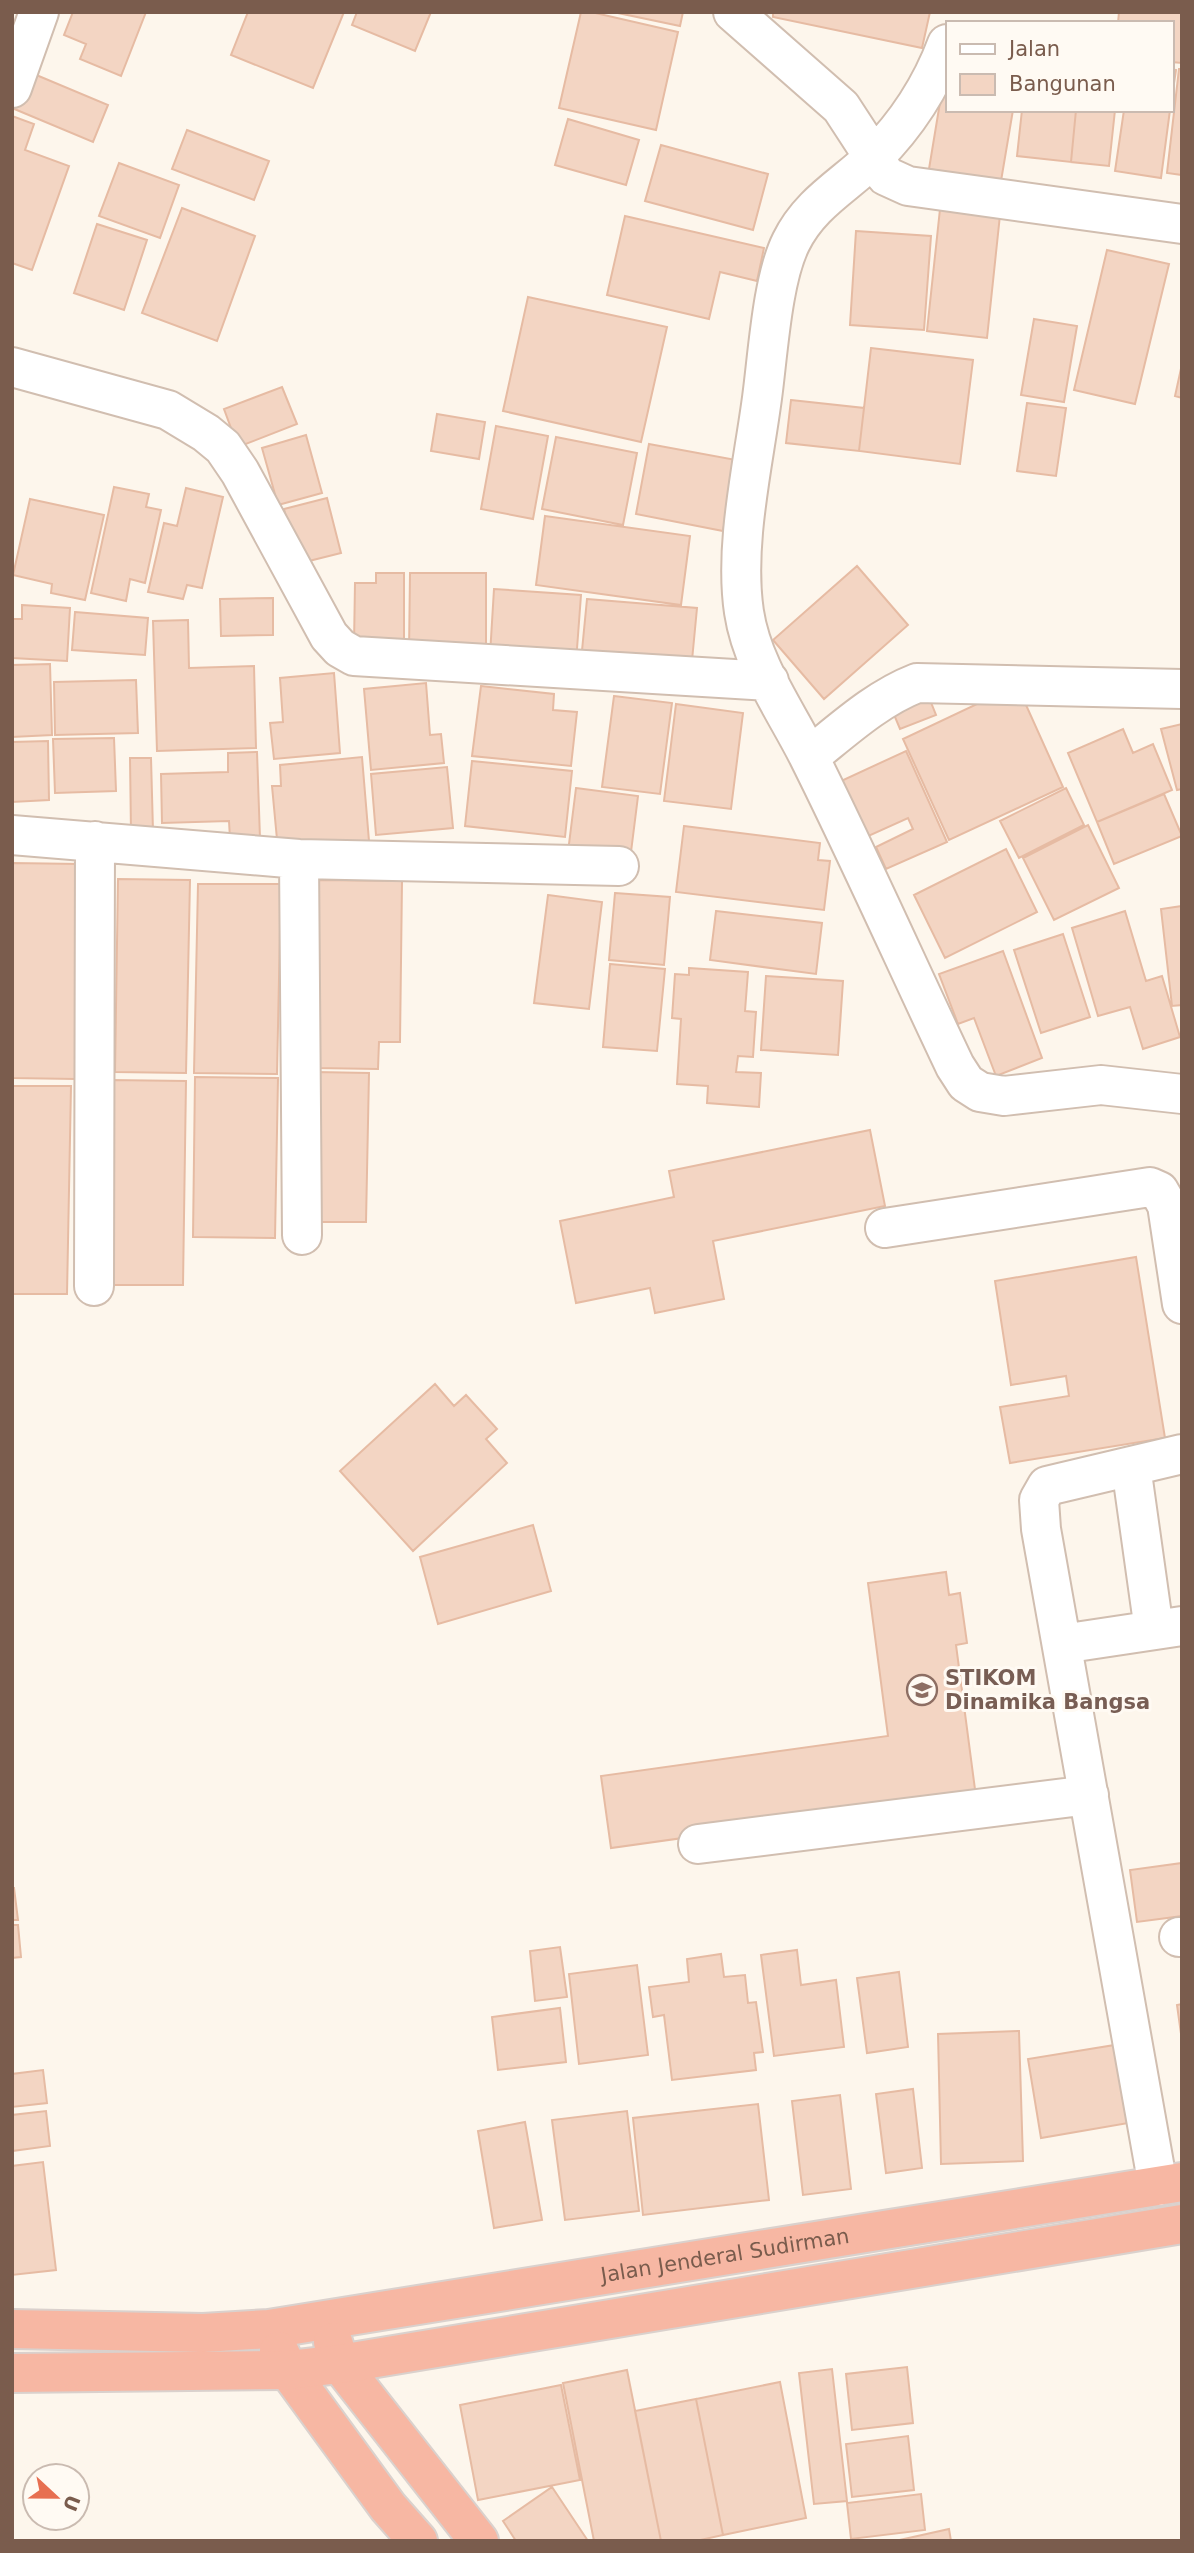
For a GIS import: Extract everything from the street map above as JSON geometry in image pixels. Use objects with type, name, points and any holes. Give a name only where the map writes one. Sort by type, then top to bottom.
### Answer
[{"type":"highway","name":"Jalan Jenderal Sudirman","points":[[12,2329],[203,2333],[270,2329],[1170,2184]]},
{"type":"highway","name":"Jalan Jenderal Sudirman","points":[[12,2373],[288,2370],[340,2364],[1182,2224]]},
{"type":"highway","points":[[327,2320],[340,2364],[479,2541]]},
{"type":"highway","points":[[270,2329],[288,2370],[388,2507],[418,2541]]},
{"type":"street","points":[[12,88],[39,12]]},
{"type":"street","points":[[733,12],[841,107],[886,176],[908,186],[1182,224]]},
{"type":"street","points":[[946,47],[938,68],[910,117],[873,158],[812,209],[791,243],[774,308],[744,526],[742,592],[745,616],[753,647],[769,681],[809,757],[955,1066],[966,1083],[980,1092],[1004,1096],[1101,1085],[1182,1094]]},
{"type":"street","points":[[12,368],[168,410],[206,433],[223,447],[240,472],[330,636],[340,648],[354,656],[769,681]]},
{"type":"street","points":[[809,757],[878,702],[917,683],[1182,689]]},
{"type":"street","points":[[12,835],[299,859],[619,866]]},
{"type":"street","points":[[94,1286],[95,841]]},
{"type":"street","points":[[299,859],[302,1235]]},
{"type":"street","points":[[884,1228],[1150,1187],[1159,1191],[1167,1205],[1182,1304]]},
{"type":"street","points":[[1170,2184],[1089,1795],[1041,1529],[1039,1500],[1047,1486],[1182,1454]]},
{"type":"street","points":[[1062,1644],[1168,1628],[1131,1466]]},
{"type":"street","points":[[698,1844],[1089,1795]]},
{"type":"building","points":[[73,12],[146,12],[121,76],[80,59],[86,44],[64,35]]},
{"type":"building","points":[[248,12],[344,12],[313,88],[231,55]]},
{"type":"building","points":[[357,12],[431,12],[415,51],[352,25]]},
{"type":"building","points":[[581,12],[678,32],[656,130],[559,108]]},
{"type":"building","points":[[613,12],[683,12],[680,26]]},
{"type":"building","points":[[773,12],[930,12],[922,48],[773,17]]},
{"type":"building","points":[[1119,12],[1182,12],[1182,63],[1173,62],[1173,21],[1118,21]]},
{"type":"building","points":[[946,66],[946,112],[1013,112],[1001,181],[929,169]]},
{"type":"building","points":[[22,69],[108,105],[93,142],[12,108],[12,94]]},
{"type":"building","points":[[1179,69],[1182,69],[1182,175],[1167,173]]},
{"type":"building","points":[[1022,112],[1076,112],[1071,162],[1017,156]]},
{"type":"building","points":[[1076,112],[1115,112],[1109,166],[1071,162]]},
{"type":"building","points":[[1124,112],[1170,112],[1161,178],[1115,171]]},
{"type":"building","points":[[12,116],[34,124],[25,150],[69,166],[32,270],[12,263]]},
{"type":"building","points":[[568,119],[639,140],[626,185],[555,165]]},
{"type":"building","points":[[187,130],[269,161],[254,200],[172,169]]},
{"type":"building","points":[[661,145],[768,174],[753,230],[645,201]]},
{"type":"building","points":[[119,163],[179,185],[160,238],[99,216]]},
{"type":"building","points":[[182,208],[255,236],[217,341],[142,313]]},
{"type":"building","points":[[940,209],[1000,215],[987,338],[927,331]]},
{"type":"building","points":[[625,216],[764,248],[757,281],[720,272],[709,319],[607,295]]},
{"type":"building","points":[[97,224],[147,240],[124,310],[74,293]]},
{"type":"building","points":[[856,231],[931,236],[924,330],[850,325]]},
{"type":"building","points":[[1107,250],[1169,264],[1135,404],[1074,390]]},
{"type":"building","points":[[528,297],[667,327],[641,442],[503,411]]},
{"type":"building","points":[[1034,319],[1077,326],[1064,402],[1021,395]]},
{"type":"building","points":[[871,348],[973,360],[960,464],[859,451]]},
{"type":"building","points":[[1182,364],[1182,398],[1175,396]]},
{"type":"building","points":[[282,387],[297,424],[238,447],[224,409]]},
{"type":"building","points":[[791,400],[864,408],[859,451],[786,443]]},
{"type":"building","points":[[1027,403],[1066,408],[1056,476],[1017,471]]},
{"type":"building","points":[[437,414],[485,422],[479,459],[431,451]]},
{"type":"building","points":[[496,426],[548,436],[533,519],[481,509]]},
{"type":"building","points":[[306,435],[322,493],[278,505],[262,448]]},
{"type":"building","points":[[556,437],[637,453],[623,525],[542,509]]},
{"type":"building","points":[[649,444],[736,460],[723,531],[636,514]]},
{"type":"building","points":[[114,487],[149,494],[146,507],[161,510],[145,583],[130,579],[126,601],[91,593]]},
{"type":"building","points":[[186,488],[223,497],[202,588],[187,585],[183,599],[148,592],[164,523],[177,526]]},
{"type":"building","points":[[327,498],[341,553],[297,564],[284,509]]},
{"type":"building","points":[[30,499],[104,515],[85,600],[51,593],[52,584],[13,575]]},
{"type":"building","points":[[545,516],[690,536],[681,605],[536,585]]},
{"type":"building","points":[[857,566],[908,625],[824,699],[773,640]]},
{"type":"building","points":[[376,573],[404,573],[404,645],[354,645],[355,583],[376,583]]},
{"type":"building","points":[[410,573],[486,573],[486,653],[409,653]]},
{"type":"building","points":[[494,589],[581,595],[576,662],[490,655]]},
{"type":"building","points":[[273,598],[273,635],[221,636],[220,599]]},
{"type":"building","points":[[587,599],[697,608],[691,671],[581,661]]},
{"type":"building","points":[[22,605],[70,608],[67,661],[12,658],[12,619],[22,619]]},
{"type":"building","points":[[75,612],[148,618],[145,655],[72,650]]},
{"type":"building","points":[[188,620],[189,668],[254,666],[256,748],[157,751],[153,621]]},
{"type":"building","points":[[50,664],[52,735],[12,737],[12,665]]},
{"type":"building","points":[[334,673],[340,753],[274,759],[270,723],[283,722],[280,678]]},
{"type":"building","points":[[136,680],[138,733],[55,735],[54,682]]},
{"type":"building","points":[[426,683],[430,735],[441,734],[444,763],[371,770],[364,689]]},
{"type":"building","points":[[1017,685],[1063,787],[949,840],[903,739]]},
{"type":"building","points":[[481,686],[554,694],[553,710],[577,712],[571,766],[472,756]]},
{"type":"building","points":[[926,690],[936,715],[900,729],[890,705]]},
{"type":"building","points":[[614,696],[672,703],[660,794],[602,787]]},
{"type":"building","points":[[676,704],[743,713],[731,809],[664,801]]},
{"type":"building","points":[[1182,724],[1182,789],[1177,790],[1161,729]]},
{"type":"building","points":[[1123,729],[1133,753],[1153,744],[1172,790],[1097,822],[1068,753]]},
{"type":"building","points":[[114,738],[116,791],[55,793],[53,739]]},
{"type":"building","points":[[48,741],[49,800],[12,802],[12,742]]},
{"type":"building","points":[[906,751],[947,842],[886,869],[876,847],[913,829],[908,818],[864,838],[839,782]]},
{"type":"building","points":[[257,752],[260,838],[230,839],[229,821],[162,823],[161,774],[228,772],[228,753]]},
{"type":"building","points":[[362,757],[369,841],[278,850],[272,786],[281,786],[280,765]]},
{"type":"building","points":[[130,758],[151,758],[153,831],[131,832]]},
{"type":"building","points":[[472,761],[572,771],[565,837],[465,826]]},
{"type":"building","points":[[447,767],[453,828],[376,835],[371,774]]},
{"type":"building","points":[[576,788],[638,796],[630,860],[568,852]]},
{"type":"building","points":[[1066,788],[1084,825],[1019,858],[1000,821]]},
{"type":"building","points":[[1164,794],[1182,836],[1114,864],[1097,822]]},
{"type":"building","points":[[1088,825],[1119,888],[1054,920],[1023,858]]},
{"type":"building","points":[[684,826],[820,843],[818,860],[830,861],[824,910],[676,892]]},
{"type":"building","points":[[1006,849],[1037,912],[945,958],[914,895]]},
{"type":"building","points":[[12,863],[79,864],[75,1079],[12,1078]]},
{"type":"building","points":[[118,879],[190,880],[186,1073],[115,1072]]},
{"type":"building","points":[[319,880],[402,881],[400,1042],[379,1042],[378,1069],[316,1068]]},
{"type":"building","points":[[198,884],[281,884],[277,1074],[194,1073]]},
{"type":"building","points":[[615,893],[670,897],[664,965],[609,960]]},
{"type":"building","points":[[548,895],[602,902],[589,1009],[534,1003]]},
{"type":"building","points":[[1182,906],[1182,1005],[1172,1006],[1161,909]]},
{"type":"building","points":[[716,911],[822,923],[816,974],[710,960]]},
{"type":"building","points":[[1125,911],[1146,981],[1162,976],[1180,1037],[1143,1049],[1130,1007],[1098,1016],[1072,928]]},
{"type":"building","points":[[1063,934],[1090,1017],[1041,1033],[1014,950]]},
{"type":"building","points":[[1003,951],[1042,1058],[996,1076],[974,1018],[958,1024],[939,974]]},
{"type":"building","points":[[610,964],[665,969],[657,1051],[603,1047]]},
{"type":"building","points":[[689,968],[748,972],[745,1011],[756,1012],[753,1057],[738,1056],[736,1072],[761,1073],[759,1107],[707,1103],[708,1086],[677,1084],[681,1019],[672,1018],[675,974],[689,975]]},
{"type":"building","points":[[766,976],[843,981],[838,1055],[761,1050]]},
{"type":"building","points":[[315,1072],[369,1073],[366,1222],[311,1222]]},
{"type":"building","points":[[195,1077],[278,1078],[275,1238],[193,1237]]},
{"type":"building","points":[[110,1080],[186,1081],[183,1285],[107,1285]]},
{"type":"building","points":[[12,1086],[71,1086],[67,1294],[12,1294]]},
{"type":"building","points":[[870,1130],[885,1206],[713,1241],[724,1299],[655,1313],[650,1288],[576,1303],[560,1221],[674,1197],[669,1171]]},
{"type":"building","points":[[1136,1257],[1165,1438],[1010,1463],[1000,1407],[1069,1396],[1066,1376],[1011,1385],[995,1281]]},
{"type":"building","points":[[435,1384],[454,1406],[466,1395],[497,1429],[486,1439],[507,1463],[413,1551],[340,1471]]},
{"type":"building","points":[[533,1525],[551,1591],[438,1624],[420,1557]]},
{"type":"building","name":"STIKOM Dinamika Bangsa","points":[[946,1572],[949,1595],[960,1593],[967,1643],[956,1645],[976,1797],[611,1848],[601,1776],[888,1736],[868,1583]]},
{"type":"building","points":[[1182,1863],[1182,1916],[1137,1922],[1130,1870]]},
{"type":"building","points":[[14,1888],[18,1920],[12,1920]]},
{"type":"building","points":[[12,1925],[18,1925],[21,1957],[12,1958]]},
{"type":"building","points":[[560,1947],[567,1997],[535,2001],[530,1951]]},
{"type":"building","points":[[797,1950],[801,1985],[836,1980],[844,2047],[774,2056],[761,1955]]},
{"type":"building","points":[[721,1954],[724,1977],[745,1975],[748,2003],[756,2002],[763,2052],[754,2053],[756,2070],[672,2080],[664,2015],[653,2017],[649,1987],[689,1982],[687,1959]]},
{"type":"building","points":[[637,1965],[648,2055],[579,2064],[569,1974]]},
{"type":"building","points":[[899,1972],[908,2047],[867,2053],[857,1978]]},
{"type":"building","points":[[1182,2004],[1182,2041],[1177,2005]]},
{"type":"building","points":[[560,2008],[566,2062],[498,2070],[492,2017]]},
{"type":"building","points":[[1019,2031],[1023,2161],[941,2164],[938,2034]]},
{"type":"building","points":[[1127,2043],[1140,2121],[1041,2138],[1028,2059]]},
{"type":"building","points":[[43,2070],[47,2103],[12,2107],[12,2074]]},
{"type":"building","points":[[913,2089],[922,2168],[886,2173],[876,2094]]},
{"type":"building","points":[[840,2095],[851,2189],[803,2195],[792,2101]]},
{"type":"building","points":[[758,2104],[769,2200],[643,2215],[633,2118]]},
{"type":"building","points":[[46,2111],[50,2146],[12,2151],[12,2115]]},
{"type":"building","points":[[627,2111],[639,2211],[565,2220],[552,2120]]},
{"type":"building","points":[[525,2122],[542,2220],[494,2228],[478,2131]]},
{"type":"building","points":[[43,2162],[56,2270],[12,2275],[12,2166]]},
{"type":"building","points":[[907,2367],[913,2423],[852,2430],[846,2374]]},
{"type":"building","points":[[832,2369],[847,2501],[814,2504],[799,2373]]},
{"type":"building","points":[[627,2370],[661,2541],[594,2541],[563,2383]]},
{"type":"building","points":[[780,2382],[806,2518],[723,2535],[696,2399]]},
{"type":"building","points":[[561,2385],[580,2480],[478,2500],[460,2405]]},
{"type":"building","points":[[696,2399],[723,2535],[696,2541],[661,2541],[635,2411]]},
{"type":"building","points":[[908,2436],[914,2490],[852,2497],[846,2444]]},
{"type":"building","points":[[552,2487],[588,2541],[516,2541],[503,2521]]},
{"type":"building","points":[[921,2494],[925,2530],[851,2539],[847,2503]]},
{"type":"building","points":[[949,2529],[951,2541],[895,2541]]},
{"type":"place","name":"STIKOM Dinamika Bangsa","points":[[922,1690]]}]
